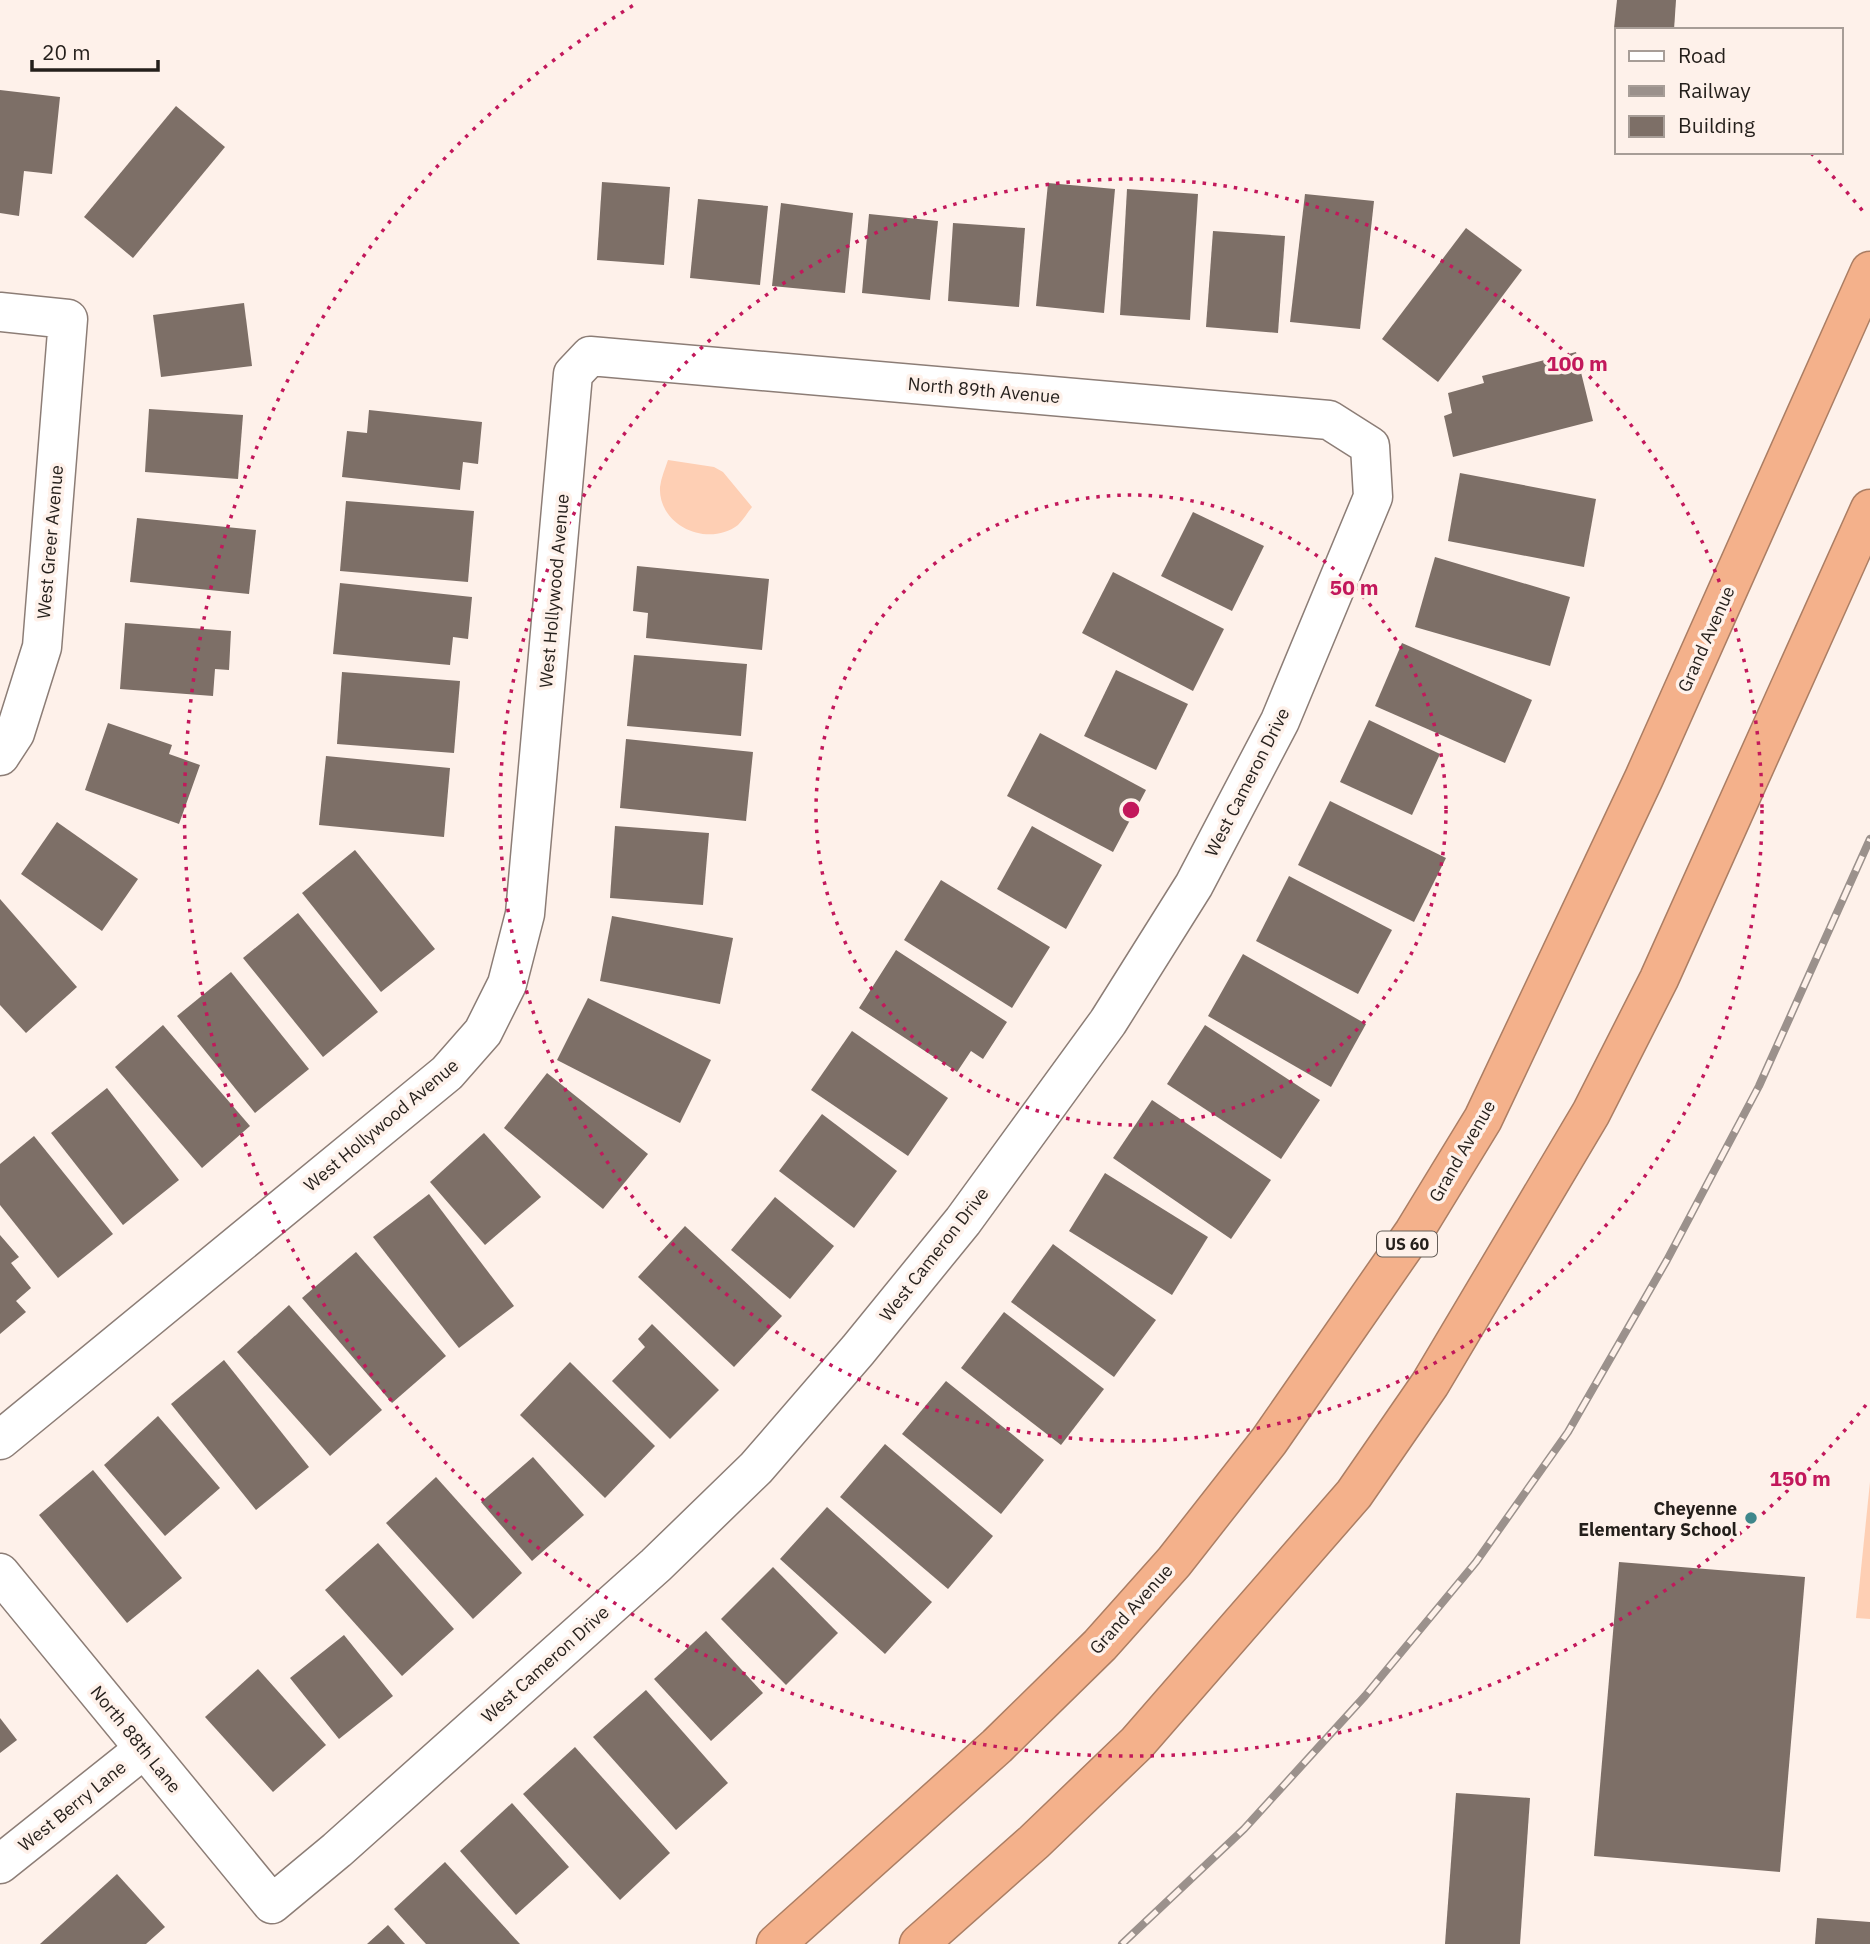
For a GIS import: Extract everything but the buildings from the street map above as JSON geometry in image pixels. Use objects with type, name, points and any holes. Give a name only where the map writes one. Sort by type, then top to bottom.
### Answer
[{"type":"highway","name":"Grand Avenue","points":[[776,1944],[997,1746],[1174,1562],[1269,1441],[1414,1233],[1483,1119],[1633,802],[1870,271]]},
{"type":"highway","points":[[919,1944],[1034,1842],[1137,1743],[1353,1494],[1430,1384],[1591,1113],[1659,979],[1870,509]]},
{"type":"street","name":"West Greer Avenue","points":[[0,312],[68,319],[42,647],[15,733],[0,756]]},
{"type":"street","name":"North 89th Avenue","points":[[590,356],[1329,420],[1370,446]]},
{"type":"street","name":"West Hollywood Avenue","points":[[0,1440],[447,1073],[483,1032],[507,984],[525,914],[573,374],[590,356]]},
{"type":"street","name":"West Cameron Drive","points":[[272,1904],[348,1841],[656,1565],[756,1468],[858,1350],[963,1221],[1108,1022],[1206,862],[1280,721],[1373,497],[1370,446]]},
{"type":"street","name":"North 88th Lane","points":[[0,1573],[272,1904]]},
{"type":"street","name":"West Berry Lane","points":[[0,1864],[144,1749]]},
{"type":"shaded area","points":[[668,460],[714,467],[723,472],[752,507],[738,525],[726,532],[700,533],[687,529],[667,513],[662,501],[660,487]]},
{"type":"shaded area","points":[[1870,1482],[1870,1619],[1856,1618]]},
{"type":"railway","points":[[1122,1944],[1244,1829],[1365,1696],[1476,1562],[1568,1432],[1667,1260],[1759,1086],[1870,839]]},
{"type":"place","name":"Cheyenne Elementary School","points":[[1751,1518]]}]
